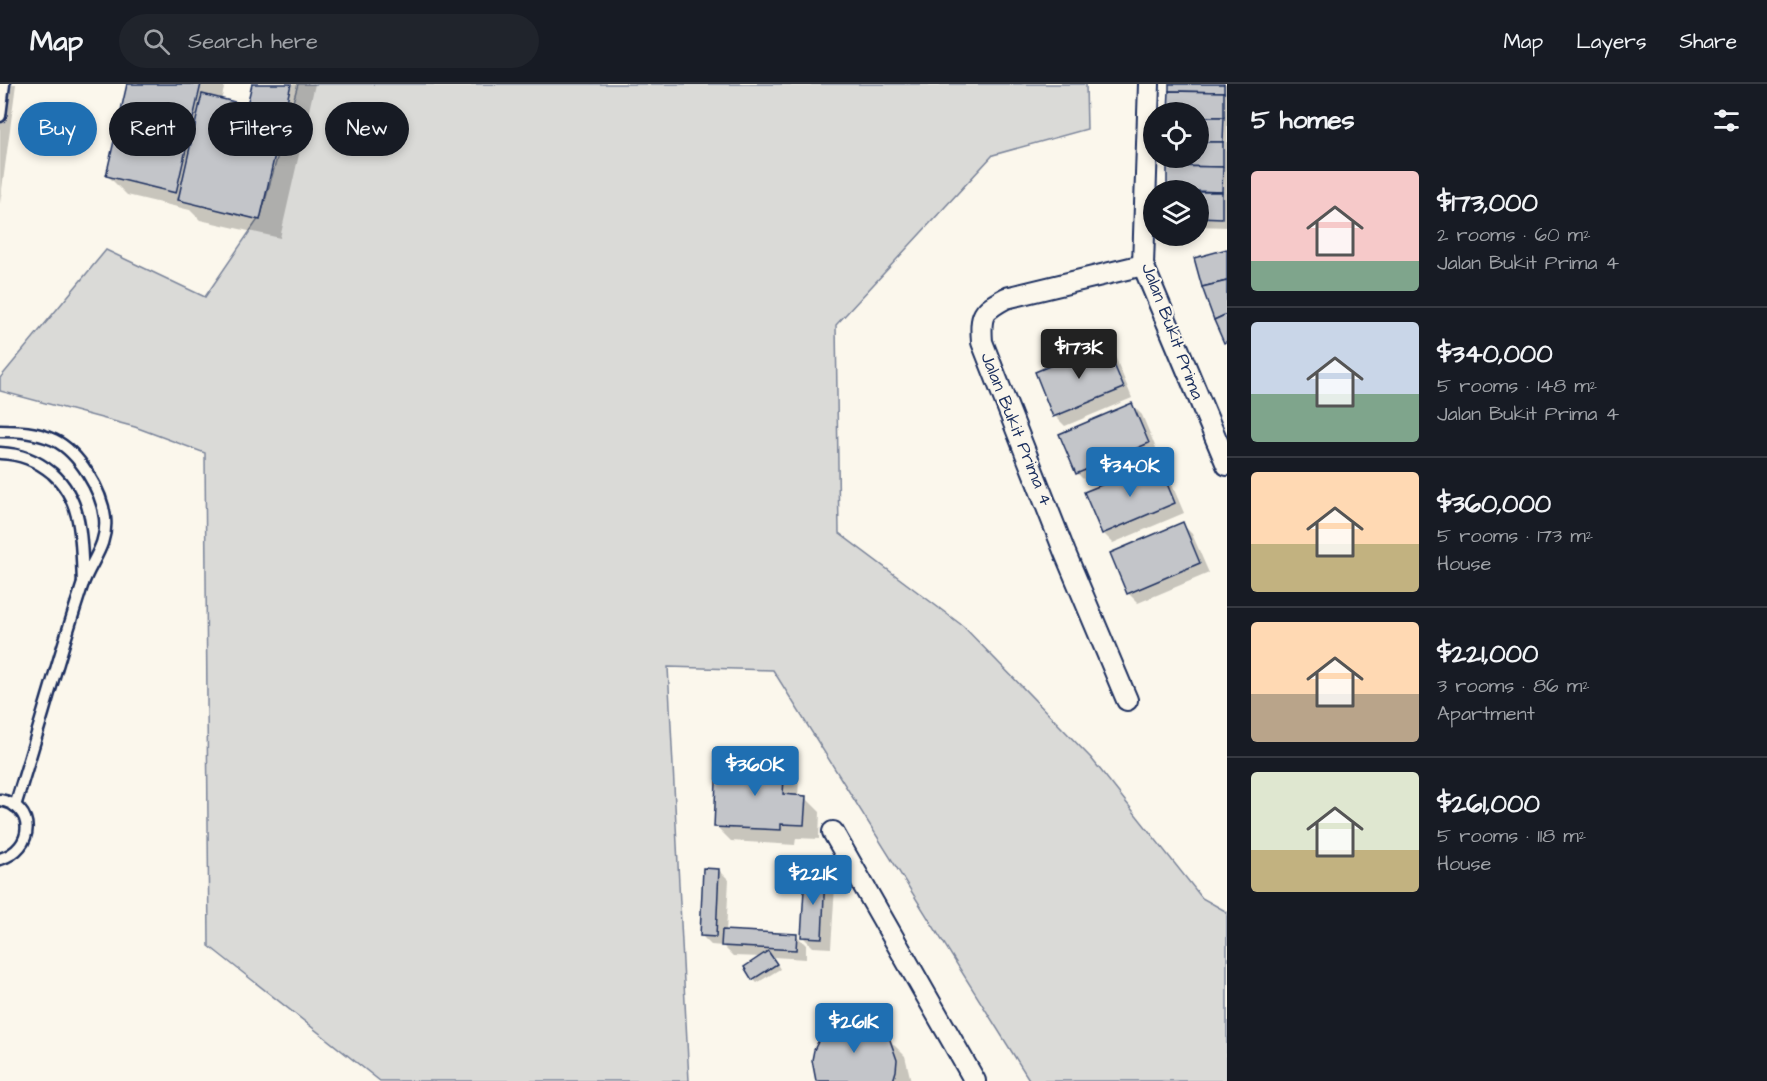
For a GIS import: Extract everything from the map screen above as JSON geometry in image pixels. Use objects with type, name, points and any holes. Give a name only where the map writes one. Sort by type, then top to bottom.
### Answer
[{"type":"street","name":"Jalan Bukit Prima","points":[[1149,84],[1143,265],[1227,465]]},
{"type":"street","name":"Jalan Bukit Prima 4","points":[[1127,700],[1065,553],[982,342],[980,322],[988,308],[1006,298],[1143,265]]},
{"type":"street","points":[[832,832],[975,1081]]},
{"type":"lane","points":[[0,116],[4,84]]},
{"type":"lane","points":[[0,431],[25,431],[55,441],[81,463],[97,489],[105,519],[104,544],[83,583],[15,806]]},
{"type":"lane","points":[[0,453],[29,458],[59,480],[70,493],[79,522],[83,583]]},
{"type":"lane","points":[[0,800],[15,806],[23,815],[27,826],[20,849],[0,859]]},
{"type":"shaded area","points":[[298,84],[1086,84],[1087,129],[993,155],[836,325],[839,533],[963,626],[1091,758],[1202,898],[1227,912],[1227,1081],[1030,1081],[773,670],[668,667],[689,1081],[380,1081],[209,946],[205,453],[135,427],[0,391],[0,378],[106,250],[205,297],[261,215],[278,156],[313,156],[313,102],[293,102]]},
{"type":"building","points":[[127,84],[201,84],[196,106],[196,102],[123,102]]},
{"type":"building","points":[[252,84],[291,84],[287,102],[248,102]]},
{"type":"building","points":[[1169,84],[1224,84],[1224,92],[1169,91]]},
{"type":"building","points":[[1169,91],[1224,92],[1224,117],[1209,117],[1209,102],[1168,102]]},
{"type":"building","points":[[202,94],[235,102],[208,102],[208,156],[275,156],[260,220],[178,200],[188,156],[196,156],[196,120]]},
{"type":"building","points":[[1209,117],[1224,117],[1223,142],[1209,142]]},
{"type":"building","points":[[1209,142],[1223,142],[1223,167],[1209,167]]},
{"type":"building","points":[[111,156],[184,156],[176,193],[106,176]]},
{"type":"building","points":[[1223,167],[1222,192],[1209,192],[1209,180],[1167,180],[1167,168]]},
{"type":"building","points":[[1209,192],[1222,192],[1222,218],[1209,217]]},
{"type":"building","points":[[1227,249],[1227,281],[1202,287],[1194,258]]},
{"type":"building","points":[[1227,281],[1227,314],[1214,320],[1202,287]]},
{"type":"building","points":[[1227,314],[1227,341],[1224,343],[1214,320]]},
{"type":"building","points":[[1105,343],[1124,388],[1053,417],[1035,372]]},
{"type":"building","points":[[1132,403],[1149,443],[1076,474],[1059,434]]},
{"type":"building","points":[[1158,462],[1175,503],[1102,534],[1084,492]]},
{"type":"building","points":[[1183,522],[1200,563],[1127,594],[1110,553]]},
{"type":"building","points":[[717,759],[785,763],[783,794],[806,796],[804,825],[781,824],[781,830],[714,827]]},
{"type":"building","points":[[703,868],[719,869],[716,937],[700,936]]},
{"type":"building","points":[[805,874],[825,875],[822,938],[801,937]]},
{"type":"building","points":[[722,930],[797,934],[796,950],[721,946]]},
{"type":"building","points":[[768,951],[777,964],[752,980],[744,967]]},
{"type":"building","points":[[854,1020],[875,1025],[890,1040],[897,1060],[893,1081],[816,1081],[812,1060],[819,1040],[834,1025]]}]
